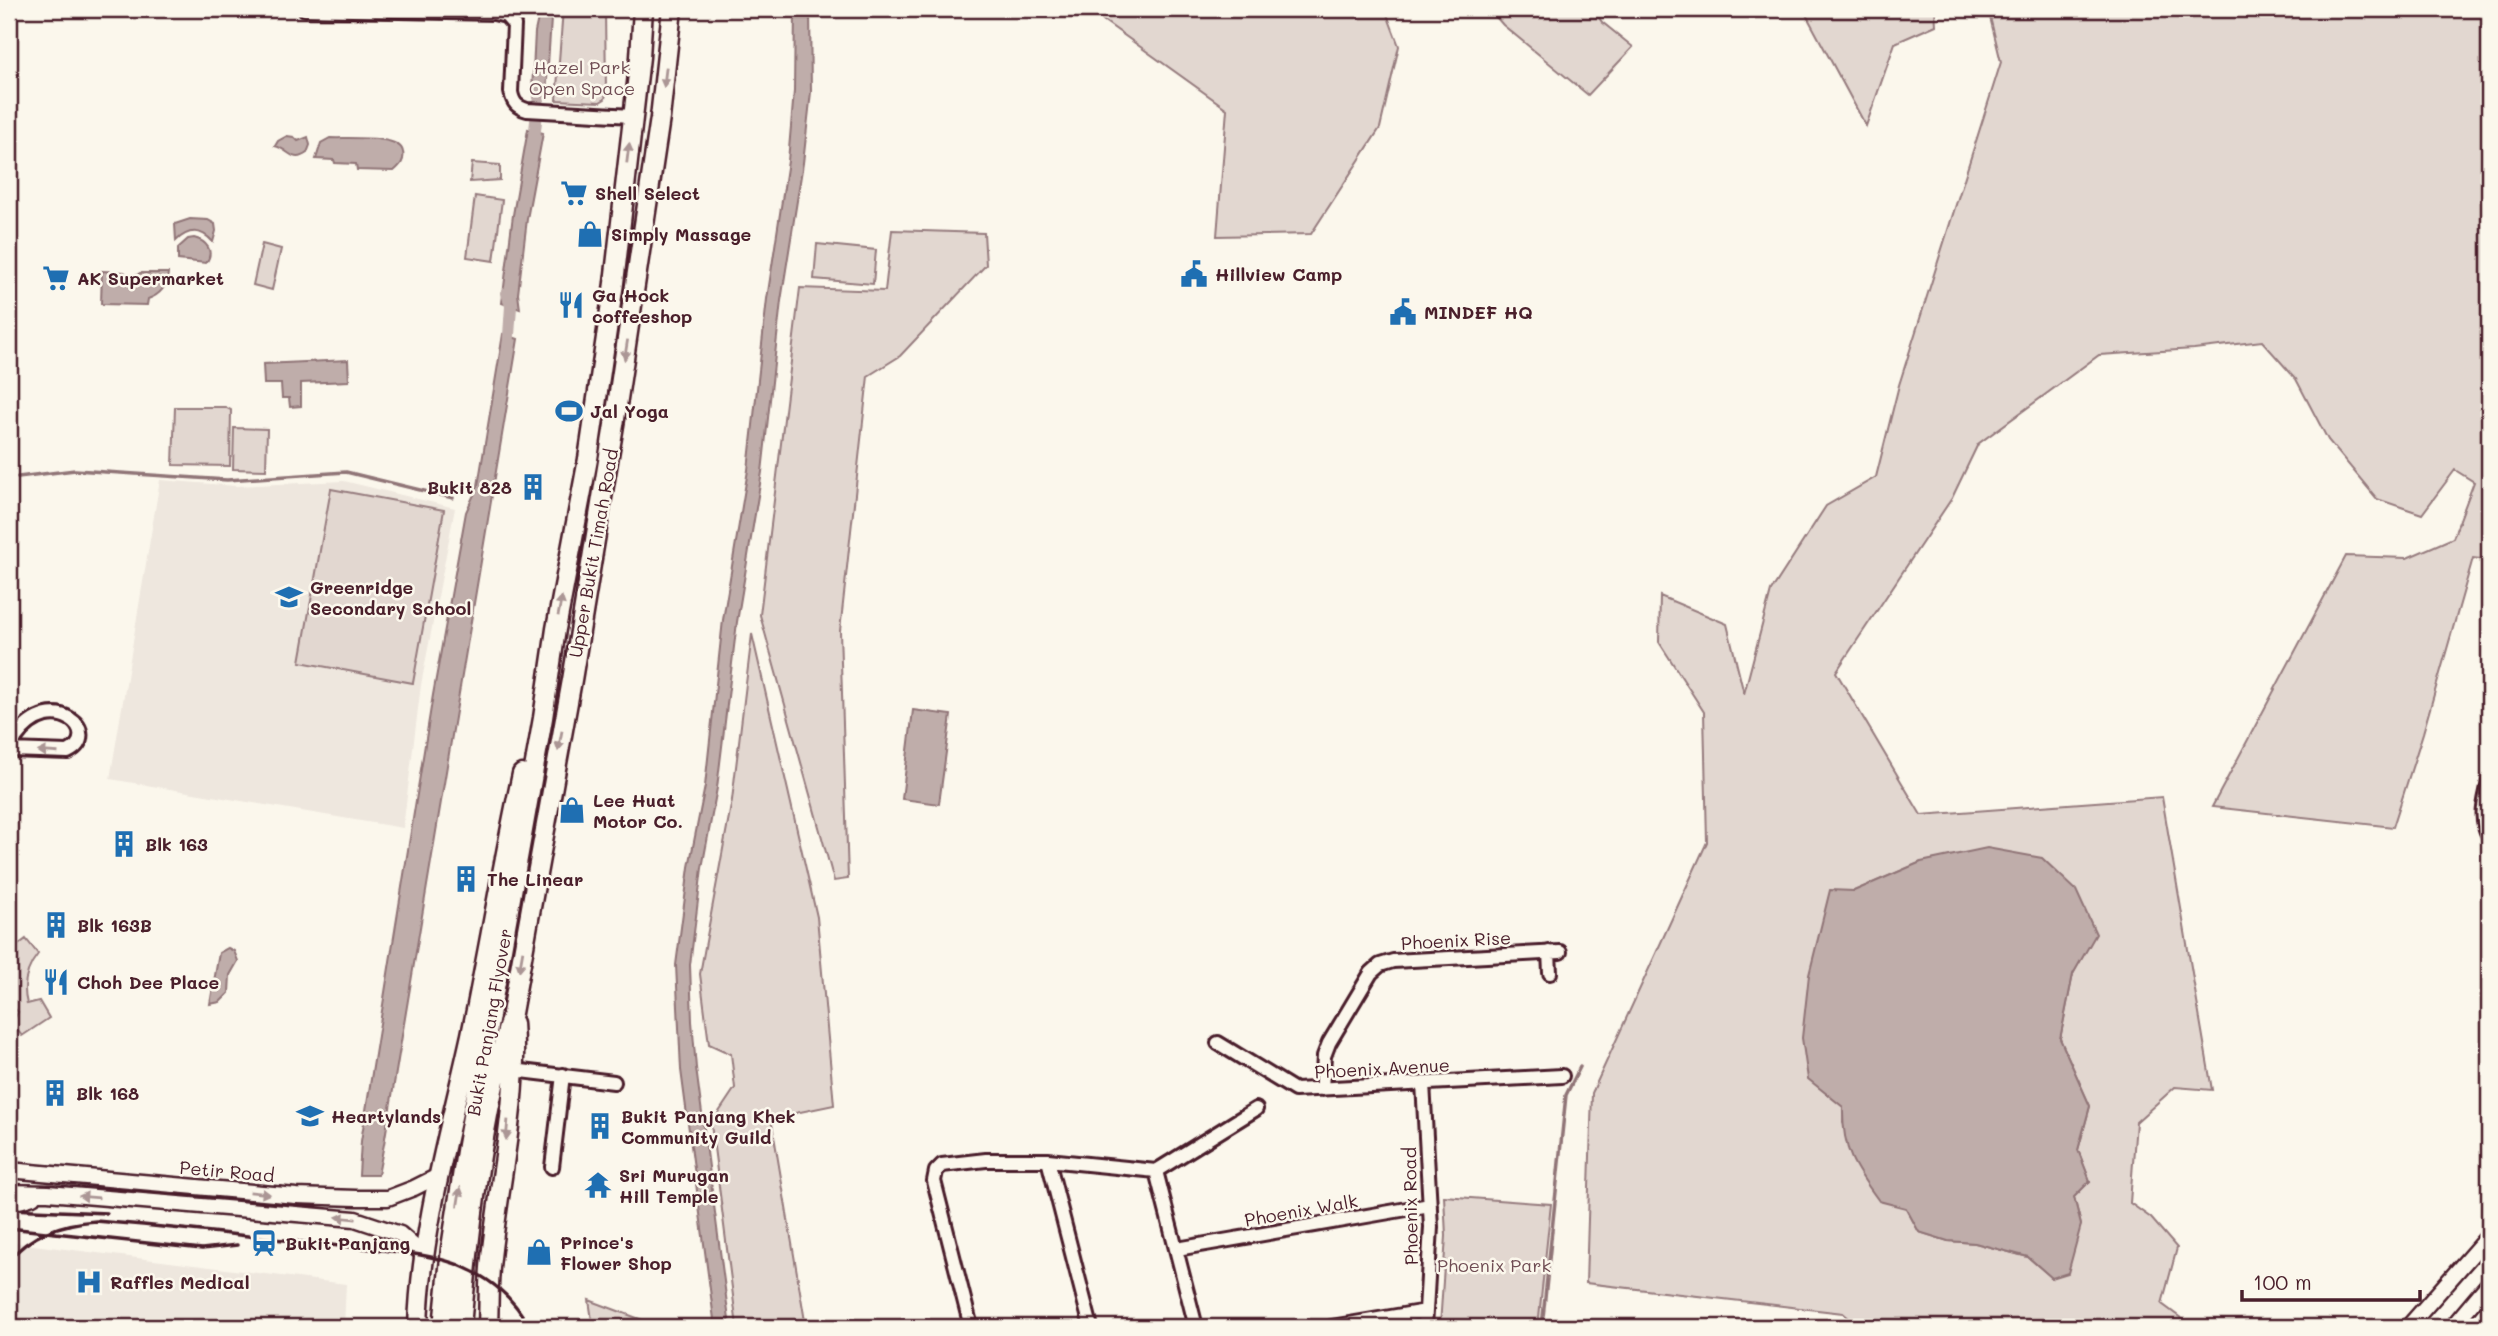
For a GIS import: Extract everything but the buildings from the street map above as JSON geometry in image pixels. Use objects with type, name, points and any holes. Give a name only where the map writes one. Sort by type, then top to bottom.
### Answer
[{"type":"highway","name":"Upper Bukit Timah Road","points":[[543,718],[555,629],[588,459],[614,283],[643,9]]},
{"type":"highway","name":"Upper Bukit Timah Road","points":[[512,1013],[572,680],[615,419],[656,145],[672,9]]},
{"type":"highway","points":[[418,1327],[424,1255],[438,1176],[493,928],[528,742],[543,718]]},
{"type":"highway","name":"Bukit Panjang Flyover","points":[[461,1327],[475,1148],[543,718]]},
{"type":"highway","points":[[488,1327],[490,1260],[505,1156],[515,1048],[512,1013]]},
{"type":"highway","name":"Bukit Panjang Flyover","points":[[443,1327],[451,1248],[512,1013]]},
{"type":"main road","name":"Petir Road","points":[[9,1170],[296,1196],[388,1198],[438,1176]]},
{"type":"main road","points":[[9,1204],[51,1194],[46,1183],[47,1173]]},
{"type":"main road","name":"Petir Road","points":[[9,1192],[355,1219],[402,1235],[424,1255]]},
{"type":"main road","points":[[296,1196],[307,1203],[308,1215]]},
{"type":"main road","points":[[2408,1327],[2489,1235]]},
{"type":"main road","points":[[2452,1327],[2489,1283]]},
{"type":"street","points":[[304,9],[494,13],[506,16],[513,25],[512,100],[519,107],[527,110],[632,116]]},
{"type":"street","points":[[61,713],[72,719],[78,727],[79,739],[73,750],[68,752],[10,751],[17,736],[46,715],[61,713]]},
{"type":"street","points":[[2489,782],[2483,811],[2484,826],[2489,836]]},
{"type":"street","name":"Phoenix Rise","points":[[1322,1088],[1327,1046],[1368,978],[1380,965],[1388,962],[1555,952],[1550,973]]},
{"type":"street","name":"Phoenix Avenue","points":[[1218,1044],[1295,1090],[1562,1076]]},
{"type":"street","points":[[513,1070],[614,1082]]},
{"type":"street","points":[[552,1167],[563,1075]]},
{"type":"street","name":"Phoenix Road","points":[[1423,1083],[1431,1227],[1425,1327]]},
{"type":"street","points":[[971,1327],[934,1181],[936,1171],[942,1165],[986,1160],[1048,1160],[1156,1171],[1256,1109]]},
{"type":"street","points":[[1048,1160],[1091,1327]]},
{"type":"street","points":[[1156,1171],[1196,1327]]},
{"type":"street","name":"Phoenix Walk","points":[[1177,1249],[1430,1205]]},
{"type":"street","points":[[1331,1327],[1426,1311]]},
{"type":"shaded area","points":[[540,9],[556,9],[551,19],[546,95],[532,91],[535,32]]},
{"type":"shaded area","points":[[795,9],[810,9],[811,92],[803,163],[781,301],[762,472],[737,622],[717,788],[702,868],[690,965],[696,1068],[730,1327],[715,1327],[681,1070],[676,965],[689,867],[705,786],[723,620],[748,470],[767,299],[788,161],[794,91]]},
{"type":"shaded area","points":[[528,129],[543,133],[527,219],[518,294],[520,309],[502,303],[513,215]]},
{"type":"shaded area","points":[[287,136],[298,141],[308,137],[310,145],[307,153],[298,157],[275,146]]},
{"type":"shaded area","points":[[330,138],[392,142],[400,146],[403,161],[394,171],[357,170],[356,164],[316,159],[321,143]]},
{"type":"shaded area","points":[[190,219],[208,220],[215,224],[213,242],[199,232],[190,232],[176,241],[175,224]]},
{"type":"shaded area","points":[[194,238],[208,247],[210,254],[206,263],[178,260],[178,248],[188,239]]},
{"type":"shaded area","points":[[102,271],[124,272],[132,278],[140,273],[168,273],[164,286],[159,293],[148,299],[147,305],[101,304]]},
{"type":"shaded area","points":[[503,334],[518,339],[384,1144],[378,1175],[359,1175],[361,1141],[433,695],[466,512],[478,486]]},
{"type":"shaded area","points":[[348,360],[349,381],[301,383],[301,406],[290,407],[289,398],[282,398],[281,384],[264,384],[263,364]]},
{"type":"shaded area","name":"Greenridge Secondary School","points":[[160,480],[237,486],[344,481],[455,508],[421,685],[403,828],[110,779]]},
{"type":"shaded area","points":[[913,710],[951,715],[939,804],[902,799]]},
{"type":"shaded area","points":[[1987,848],[2042,858],[2076,890],[2096,934],[2073,974],[2060,1039],[2090,1106],[2078,1150],[2090,1181],[2074,1197],[2081,1225],[2068,1273],[2052,1278],[2028,1257],[1975,1243],[1948,1241],[1919,1232],[1906,1208],[1879,1201],[1847,1147],[1843,1107],[1808,1079],[1802,1038],[1809,975],[1830,890],[1854,891],[1921,862]]},
{"type":"shaded area","points":[[228,948],[234,951],[238,961],[230,975],[229,993],[220,1002],[210,1004],[219,953]]},
{"type":"shaded area","points":[[9,1242],[346,1284],[344,1327],[9,1327]]},
{"type":"green space","name":"Hazel Park Open Space","points":[[563,9],[605,9],[606,92],[605,99],[600,102],[556,100]]},
{"type":"green space","points":[[1037,9],[1385,9],[1399,46],[1380,128],[1311,234],[1217,236],[1227,109],[1093,13]]},
{"type":"green space","points":[[1489,9],[1593,9],[1602,22],[1633,47],[1588,95],[1503,25]]},
{"type":"green space","points":[[1803,9],[1935,9],[1936,25],[1895,43],[1866,126]]},
{"type":"green space","points":[[1988,9],[2489,9],[2489,560],[2473,558],[2393,827],[2212,807],[2346,556],[2407,558],[2453,538],[2474,482],[2455,470],[2422,514],[2377,499],[2328,440],[2296,379],[2262,341],[2194,349],[2099,355],[1978,444],[1952,498],[1836,672],[1921,815],[2162,797],[2212,1090],[2175,1087],[2136,1122],[2130,1203],[2151,1218],[2177,1248],[2162,1304],[2193,1327],[1859,1327],[1843,1313],[1586,1283],[1592,1093],[1707,842],[1704,712],[1659,642],[1660,596],[1727,624],[1744,694],[1771,591],[1826,506],[1876,477],[1899,385],[2001,62]],"holes":[[[1921,862],[2095,934],[2073,974],[2060,1039],[2090,1106],[2078,1150],[2090,1181],[2074,1197],[2081,1225],[2052,1278],[2028,1257],[1975,1243],[1948,1241],[1919,1232],[1906,1208],[1843,1123],[1854,891]]]},
{"type":"green space","points":[[472,163],[500,165],[500,180],[470,182]]},
{"type":"green space","points":[[475,196],[502,200],[494,261],[467,257]]},
{"type":"green space","points":[[892,230],[984,233],[986,265],[900,356],[868,376],[840,631],[848,879],[834,881],[760,615],[800,288],[885,291]]},
{"type":"green space","points":[[262,244],[281,249],[272,290],[253,285]]},
{"type":"green space","points":[[817,244],[876,250],[873,284],[814,279]]},
{"type":"green space","points":[[175,407],[225,407],[231,410],[230,466],[173,465]]},
{"type":"green space","points":[[234,428],[267,429],[266,470],[233,469]]},
{"type":"green space","points":[[331,489],[444,510],[413,683],[300,662]]},
{"type":"green space","points":[[752,634],[817,917],[834,1105],[771,1118],[806,1327],[737,1327],[711,1124],[735,1088],[731,1054],[709,1044],[700,974],[732,800]]},
{"type":"green space","points":[[26,939],[38,954],[26,977],[27,1004],[39,1001],[49,1018],[22,1036],[12,1023],[18,1012],[9,1003],[9,952]]},
{"type":"green space","name":"Phoenix Park","points":[[1444,1196],[1551,1204],[1538,1327],[1440,1326],[1446,1236]]},
{"type":"green space","points":[[589,1300],[661,1327],[593,1327]]},
{"type":"waterway","points":[[533,147],[541,79]]},
{"type":"waterway","points":[[507,293],[511,306],[508,350]]},
{"type":"waterway","points":[[18,477],[75,470],[227,480],[346,472],[453,498]]},
{"type":"waterway","points":[[1542,1327],[1566,1095],[1580,1067]]},
{"type":"railway","points":[[9,1209],[107,1213]]},
{"type":"railway","points":[[9,1260],[27,1243],[48,1232],[72,1224],[96,1221],[398,1252],[450,1262],[483,1278],[509,1299],[529,1327]]},
{"type":"railway","points":[[9,1228],[202,1249],[237,1245]]},
{"type":"place","name":"Shell Select","points":[[574,193]]},
{"type":"place","name":"Simply Massage","points":[[590,234]]},
{"type":"place","name":"Hillview Camp","points":[[1194,274]]},
{"type":"place","name":"AK Supermarket","points":[[56,278]]},
{"type":"place","name":"Ga Hock coffeeshop","points":[[571,305]]},
{"type":"place","name":"MINDEF HQ","points":[[1403,312]]},
{"type":"place","name":"Jal Yoga","points":[[569,411]]},
{"type":"place","name":"Bukit 828","points":[[533,487]]},
{"type":"place","name":"Greenridge Secondary School","points":[[289,597]]},
{"type":"place","name":"Lee Huat Motor Co.","points":[[572,810]]},
{"type":"place","name":"Blk 163","points":[[124,844]]},
{"type":"place","name":"The Linear","points":[[466,879]]},
{"type":"place","name":"Blk 163B","points":[[56,925]]},
{"type":"place","name":"Choh Dee Place","points":[[56,982]]},
{"type":"place","name":"Blk 168","points":[[55,1093]]},
{"type":"place","name":"Heartylands","points":[[310,1116]]},
{"type":"place","name":"Bukit Panjang Khek Community Guild","points":[[600,1126]]},
{"type":"place","name":"Sri Murugan Hill Temple","points":[[598,1185]]},
{"type":"place","name":"Bukit Panjang","points":[[264,1243]]},
{"type":"place","name":"Prince's Flower Shop","points":[[539,1252]]},
{"type":"place","name":"Raffles Medical","points":[[89,1282]]}]
